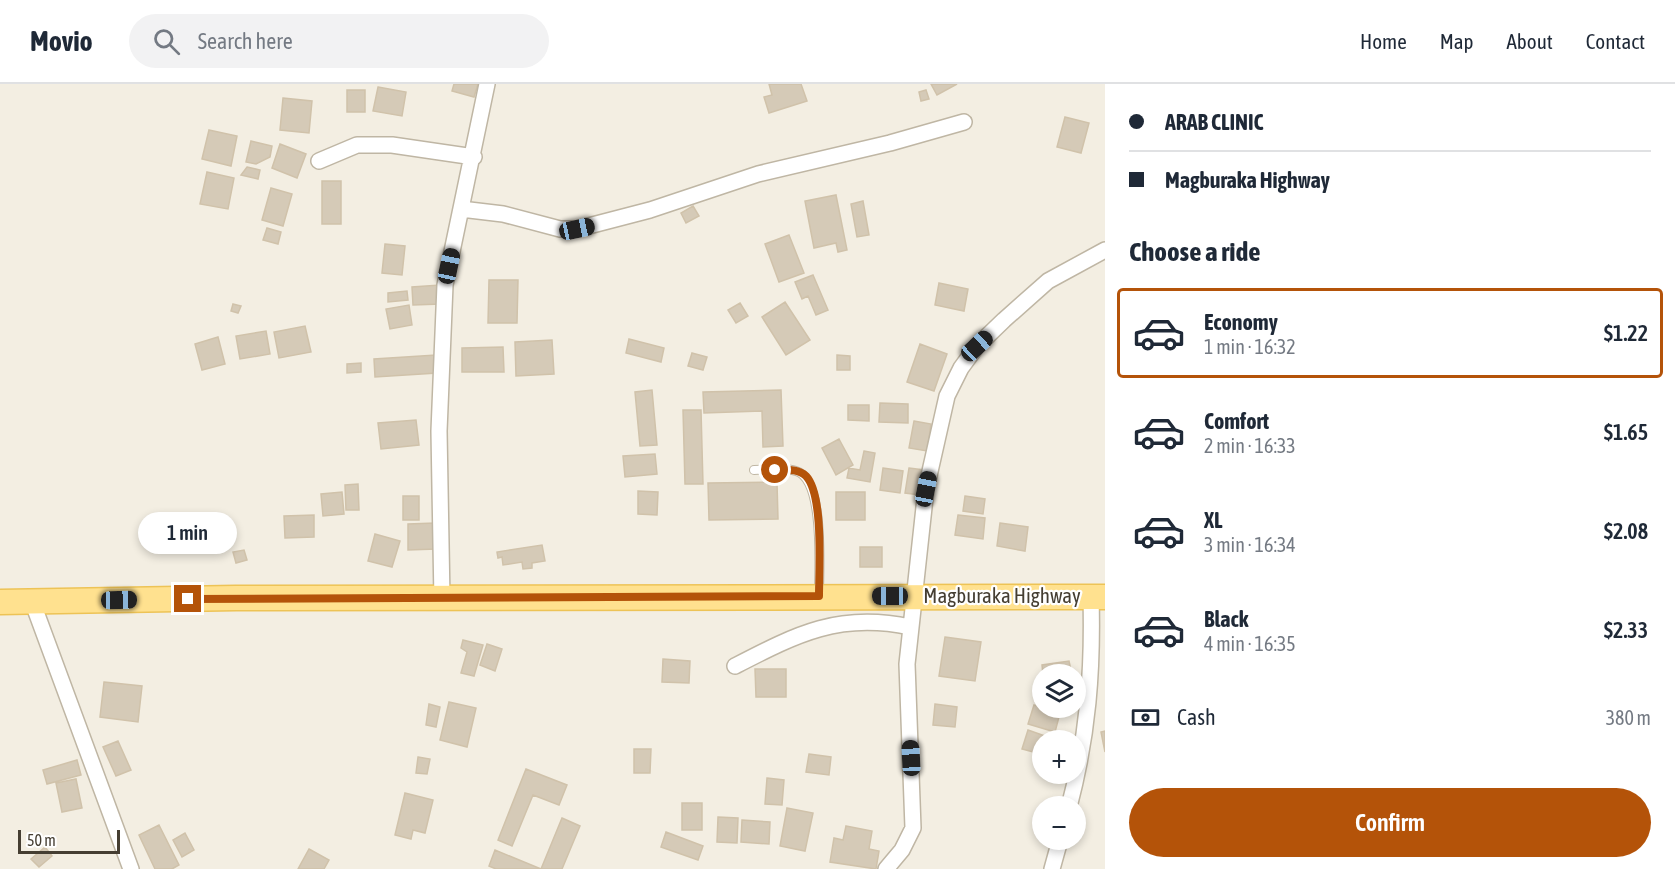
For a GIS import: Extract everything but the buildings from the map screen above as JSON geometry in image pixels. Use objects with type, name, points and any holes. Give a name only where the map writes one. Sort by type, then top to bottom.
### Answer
[{"type":"main road","name":"Magburaka Highway","points":[[0,602],[236,598],[442,600],[819,596],[1098,597]]},
{"type":"street","points":[[442,600],[439,431],[445,285],[474,157],[487,84]]},
{"type":"street","points":[[461,209],[503,214],[560,229],[577,229],[650,210],[758,174],[890,143],[964,122]]},
{"type":"street","points":[[319,161],[357,145],[392,145],[474,157]]},
{"type":"street","points":[[886,869],[902,850],[913,828],[907,664],[926,489],[946,396],[961,368],[977,346],[1048,281],[1105,250]]},
{"type":"street","points":[[1072,796],[1081,762],[1090,696],[1098,597]]},
{"type":"street","points":[[33,601],[131,869]]},
{"type":"street","points":[[735,666],[793,636],[826,626],[887,622],[910,627]]},
{"type":"street","points":[[1052,869],[1057,850]]},
{"type":"lane","points":[[754,470],[796,471],[806,476],[812,486],[818,531],[819,596]]},
{"type":"route","points":[[188,599],[442,600],[819,596],[818,531],[816,500],[812,486],[806,476],[796,471],[775,470]]}]
